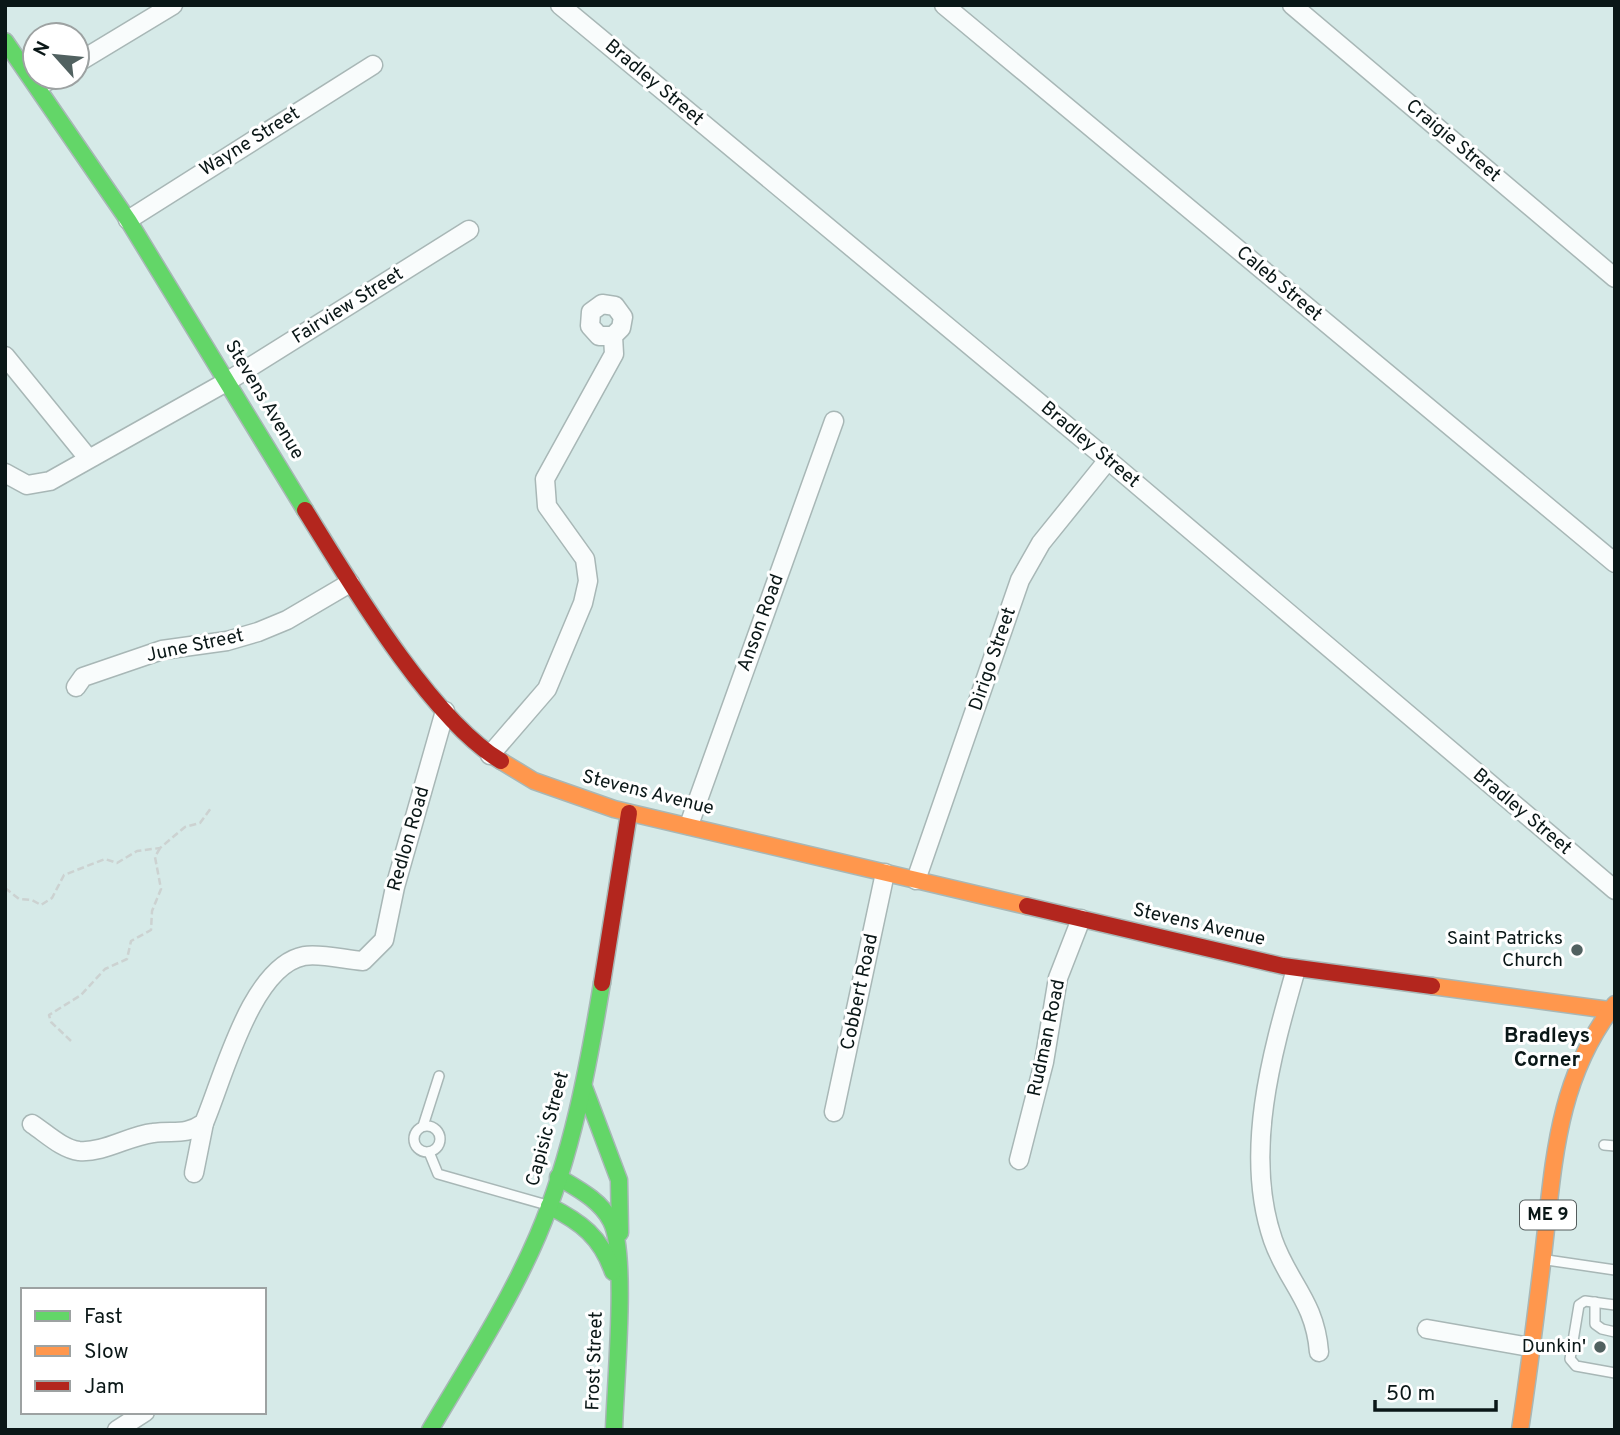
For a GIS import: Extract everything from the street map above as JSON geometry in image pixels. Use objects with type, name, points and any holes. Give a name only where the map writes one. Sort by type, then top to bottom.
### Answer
[{"type":"main road","name":"Stevens Avenue","points":[[5,42],[21,58]]},
{"type":"main road","name":"Stevens Avenue","points":[[51,91],[383,634],[444,711],[490,755],[534,782],[629,813],[1296,969],[1613,1010]]},
{"type":"main road","name":"Capisic Street","points":[[430,1430],[505,1299],[549,1206],[584,1087],[629,813]]},
{"type":"main road","name":"ME 9","points":[[1520,1430],[1567,1089],[1577,1065],[1613,1010]]},
{"type":"main road","name":"Frost Street","points":[[584,1087],[619,1180],[620,1244],[614,1430]]},
{"type":"main road","name":"Frost Street","points":[[558,1177],[606,1210],[615,1224],[620,1244]]},
{"type":"main road","name":"Frost Street","points":[[549,1206],[583,1223],[603,1242],[618,1293]]},
{"type":"street","points":[[91,55],[173,5]]},
{"type":"street","name":"Bradley Street","points":[[560,5],[1108,460],[1615,890]]},
{"type":"street","name":"Caleb Street","points":[[944,5],[1615,562]]},
{"type":"street","name":"Craigie Street","points":[[1292,5],[1615,278]]},
{"type":"street","name":"Wayne Street","points":[[128,220],[373,65]]},
{"type":"street","name":"Fairview Street","points":[[5,473],[21,484],[39,485],[228,381],[469,230]]},
{"type":"street","points":[[490,755],[547,689],[583,603],[588,581],[585,559],[547,506],[545,479],[612,358],[613,336]]},
{"type":"street","points":[[5,356],[88,458]]},
{"type":"street","name":"Anson Road","points":[[689,825],[834,421]]},
{"type":"street","name":"Dirigo Street","points":[[916,880],[1020,580],[1041,543],[1108,460]]},
{"type":"street","name":"June Street","points":[[76,687],[83,677],[162,650],[227,641],[258,632],[288,620],[351,583]]},
{"type":"street","name":"Redlon Road","points":[[204,1123],[246,1020],[258,995],[275,972],[303,956],[363,961],[384,940],[395,887],[444,711]]},
{"type":"street","name":"Cobbert Road","points":[[834,1112],[885,873]]},
{"type":"street","name":"Rudman Road","points":[[1020,1160],[1044,1062],[1058,978],[1081,919]]},
{"type":"street","points":[[1296,969],[1279,1030],[1266,1100],[1260,1171],[1265,1214],[1274,1243],[1306,1299],[1317,1327],[1319,1352]]},
{"type":"street","points":[[32,1124],[79,1151],[95,1150],[155,1132],[191,1132],[204,1123]]},
{"type":"street","points":[[194,1173],[204,1123]]},
{"type":"street","points":[[1427,1329],[1530,1347]]},
{"type":"street","points":[[117,1430],[142,1414]]},
{"type":"lane","points":[[423,1126],[432,1127],[440,1137],[436,1149],[429,1152],[420,1150],[414,1140],[416,1132],[423,1126],[439,1076]]},
{"type":"lane","points":[[429,1152],[438,1174],[549,1206]]},
{"type":"lane","points":[[1543,1259],[1615,1270]]},
{"type":"lane","points":[[1615,1305],[1586,1301],[1579,1305],[1570,1359],[1576,1366],[1615,1373]]},
{"type":"lane","points":[[1595,1302],[1595,1324],[1615,1332]]},
{"type":"path","points":[[71,1041],[51,1022],[49,1015],[81,995],[105,969],[127,959],[131,941],[151,930],[152,911],[161,890],[155,857],[160,848],[185,827],[200,823],[211,808]]},
{"type":"path","points":[[5,888],[19,899],[32,900],[41,905],[52,898],[64,875],[106,859],[117,863],[137,851],[160,848]]},
{"type":"traffic: fast","points":[[5,41],[128,220],[305,510]]},
{"type":"traffic: fast","points":[[430,1430],[514,1285],[550,1205],[578,1111],[602,983]]},
{"type":"traffic: fast","points":[[584,1087],[619,1180],[620,1233]]},
{"type":"traffic: fast","points":[[558,1177],[601,1207],[611,1221],[616,1237],[620,1290],[614,1430]]},
{"type":"traffic: fast","points":[[549,1206],[571,1218],[596,1240],[613,1272]]},
{"type":"traffic: slow","points":[[501,761],[534,781],[614,809],[1027,906]]},
{"type":"traffic: slow","points":[[1432,986],[1609,1010]]},
{"type":"traffic: slow","points":[[1520,1430],[1561,1124],[1580,1062],[1595,1033],[1615,1004]]},
{"type":"traffic: jam","points":[[305,510],[368,610],[420,682],[474,741],[501,761]]},
{"type":"traffic: jam","points":[[602,983],[629,813]]},
{"type":"traffic: jam","points":[[1027,906],[1283,966],[1432,986]]},
{"type":"place","name":"Saint Patricks Church","points":[[1577,950]]},
{"type":"place","name":"Dunkin'","points":[[1600,1347]]},
{"type":"district","name":"Bradleys Corner","points":[[1547,1048]]}]
